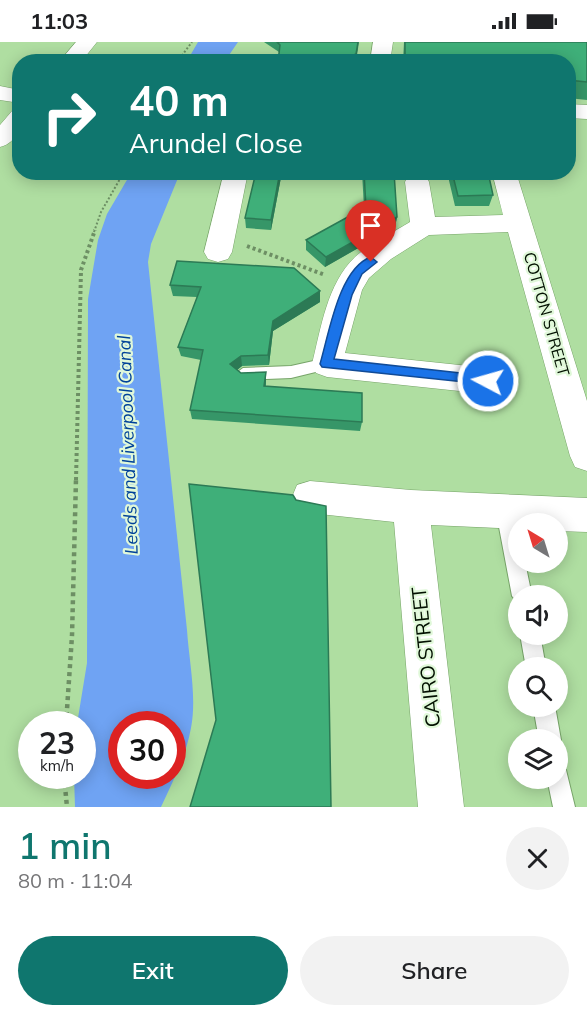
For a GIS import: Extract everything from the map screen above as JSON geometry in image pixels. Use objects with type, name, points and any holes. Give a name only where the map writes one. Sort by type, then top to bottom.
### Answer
[{"type":"street","points":[[76,54],[87,42]]},
{"type":"street","points":[[0,140],[12,126]]},
{"type":"street","points":[[220,245],[234,180]]},
{"type":"street","name":"COTTON STREET","points":[[507,180],[587,456]]},
{"type":"street","points":[[417,182],[424,226]]},
{"type":"street","points":[[488,381],[327,364],[346,295],[358,272],[397,242],[424,226],[521,223]]},
{"type":"street","points":[[298,496],[411,507],[587,515]]},
{"type":"street","name":"CAIRO STREET","points":[[411,507],[441,807]]},
{"type":"lane","points":[[242,374],[291,372],[327,364]]},
{"type":"lane","points":[[506,511],[520,585]]},
{"type":"lane","points":[[560,789],[564,807]]},
{"type":"path","points":[[67,711],[72,636],[81,270],[101,212],[119,180]]},
{"type":"path","points":[[220,245],[351,285]]},
{"type":"path","points":[[65,789],[67,807]]},
{"type":"water","points":[[198,42],[238,42],[230,54],[191,54]]},
{"type":"water","name":"Leeds and Liverpool Canal","points":[[127,180],[177,180],[151,244],[148,262],[193,692],[193,716],[186,748],[186,711],[108,711],[108,789],[169,789],[161,807],[75,807],[74,789],[96,789],[96,711],[79,711],[87,663],[88,299],[98,240],[107,214]]},
{"type":"building","points":[[277,42],[358,42],[356,54],[279,54],[280,45]]},
{"type":"building","points":[[405,42],[587,42],[587,82],[576,81],[576,54],[405,54]]},
{"type":"building","points":[[254,180],[278,180],[271,220],[245,218]]},
{"type":"building","points":[[364,180],[395,180],[397,217],[326,257],[306,240],[366,207]]},
{"type":"building","points":[[454,180],[490,180],[493,195],[458,196]]},
{"type":"building","points":[[177,261],[294,268],[320,291],[273,321],[268,355],[241,356],[230,364],[241,373],[266,372],[264,386],[362,393],[362,422],[190,410],[203,350],[178,347],[201,287],[170,285]]},
{"type":"building","points":[[189,484],[293,495],[296,500],[326,506],[331,807],[190,807],[216,720]]},
{"type":"route","points":[[371,262],[358,272],[346,295],[327,364],[488,381]]}]
